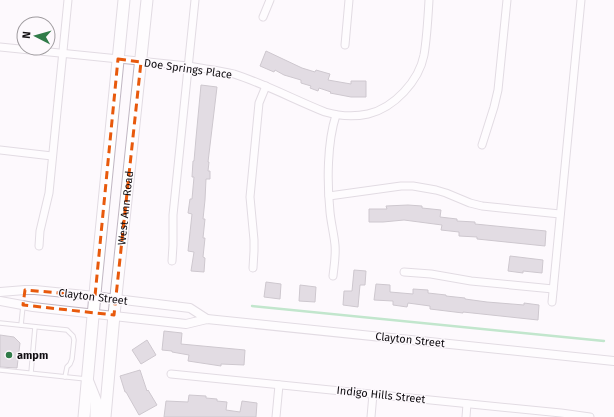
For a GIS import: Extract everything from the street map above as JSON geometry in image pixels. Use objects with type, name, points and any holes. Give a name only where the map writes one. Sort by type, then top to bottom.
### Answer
[{"type":"main road","name":"West Ann Road","points":[[84,417],[124,0]]},
{"type":"main road","name":"West Ann Road","points":[[105,417],[147,0]]},
{"type":"main road","points":[[87,379],[96,402],[96,417]]},
{"type":"street","points":[[38,246],[49,193],[68,0]]},
{"type":"street","points":[[172,261],[174,245],[174,216],[195,0]]},
{"type":"street","points":[[263,17],[270,0]]},
{"type":"street","points":[[345,45],[349,0]]},
{"type":"street","name":"Doe Springs Place","points":[[0,47],[188,66],[219,71],[233,74],[266,86],[325,112],[336,115],[356,116],[380,110],[391,104],[410,86],[417,74],[424,56],[429,0]]},
{"type":"street","points":[[482,146],[498,90],[507,0]]},
{"type":"street","points":[[552,302],[581,0]]},
{"type":"street","points":[[252,268],[254,240],[250,197],[260,103],[266,86]]},
{"type":"street","points":[[333,276],[335,245],[331,225],[328,179],[332,127],[336,115]]},
{"type":"street","points":[[0,150],[52,156]]},
{"type":"street","points":[[329,196],[400,186],[413,186],[441,191],[470,203],[482,206],[560,214]]},
{"type":"street","points":[[404,272],[431,274],[471,281],[553,289]]},
{"type":"street","points":[[23,305],[25,290]]},
{"type":"street","name":"Clayton Street","points":[[0,292],[25,290],[95,296],[116,300],[190,308],[207,319]]},
{"type":"street","name":"Clayton Street","points":[[0,301],[186,324],[207,319],[614,361]]},
{"type":"street","name":"Indigo Hills Street","points":[[171,374],[590,417]]},
{"type":"street","points":[[276,417],[279,385]]},
{"type":"street","points":[[371,417],[373,394]]},
{"type":"street","points":[[466,417],[467,404]]},
{"type":"lane","points":[[21,326],[23,305]]},
{"type":"lane","points":[[0,323],[67,330],[73,336],[74,340],[72,359],[66,371],[65,377]]},
{"type":"lane","points":[[31,373],[35,327]]},
{"type":"lane","points":[[0,370],[87,379]]},
{"type":"highlighted area","points":[[118,59],[141,62],[114,315],[23,305],[25,290],[95,296]]},
{"type":"building","points":[[266,51],[302,68],[330,74],[328,80],[351,84],[351,81],[366,81],[366,97],[351,97],[330,93],[331,92],[319,88],[318,91],[310,88],[311,86],[301,83],[301,80],[260,66]]},
{"type":"building","points":[[201,85],[217,87],[208,162],[210,179],[206,179],[203,219],[205,219],[203,238],[205,238],[203,257],[205,258],[204,272],[191,271],[194,252],[188,251],[192,214],[188,213],[190,199],[192,199],[194,177],[192,177],[193,161]]},
{"type":"building","points":[[408,205],[441,210],[440,217],[457,219],[457,221],[546,231],[545,246],[459,236],[459,232],[441,230],[442,225],[404,220],[369,222],[369,209],[387,209],[386,206]]},
{"type":"building","points":[[510,256],[543,260],[542,273],[508,271]]},
{"type":"building","points":[[354,270],[366,271],[365,285],[360,285],[358,307],[343,305],[344,291],[352,291]]},
{"type":"building","points":[[266,282],[281,284],[280,299],[264,297]]},
{"type":"building","points":[[376,284],[390,285],[390,292],[413,294],[413,289],[428,290],[428,293],[487,302],[539,305],[538,320],[430,309],[430,306],[408,303],[407,307],[393,305],[393,301],[374,300]]},
{"type":"building","points":[[300,285],[316,287],[315,302],[299,301]]},
{"type":"building","points":[[164,331],[182,333],[181,344],[245,350],[244,365],[221,364],[221,366],[188,361],[189,355],[162,350]]},
{"type":"building","name":"ampm","points":[[0,335],[14,337],[20,343],[17,368],[0,367]]},
{"type":"building","points":[[147,340],[156,355],[141,364],[132,350]]},
{"type":"building","points":[[140,370],[147,391],[148,390],[157,405],[139,415],[125,392],[120,376]]},
{"type":"building","points":[[189,395],[206,396],[206,398],[227,402],[226,410],[240,412],[242,401],[257,403],[256,417],[164,417],[166,401],[188,402]]},
{"type":"waterway","points":[[252,306],[604,341]]},
{"type":"place","name":"ampm","points":[[9,355]]}]
